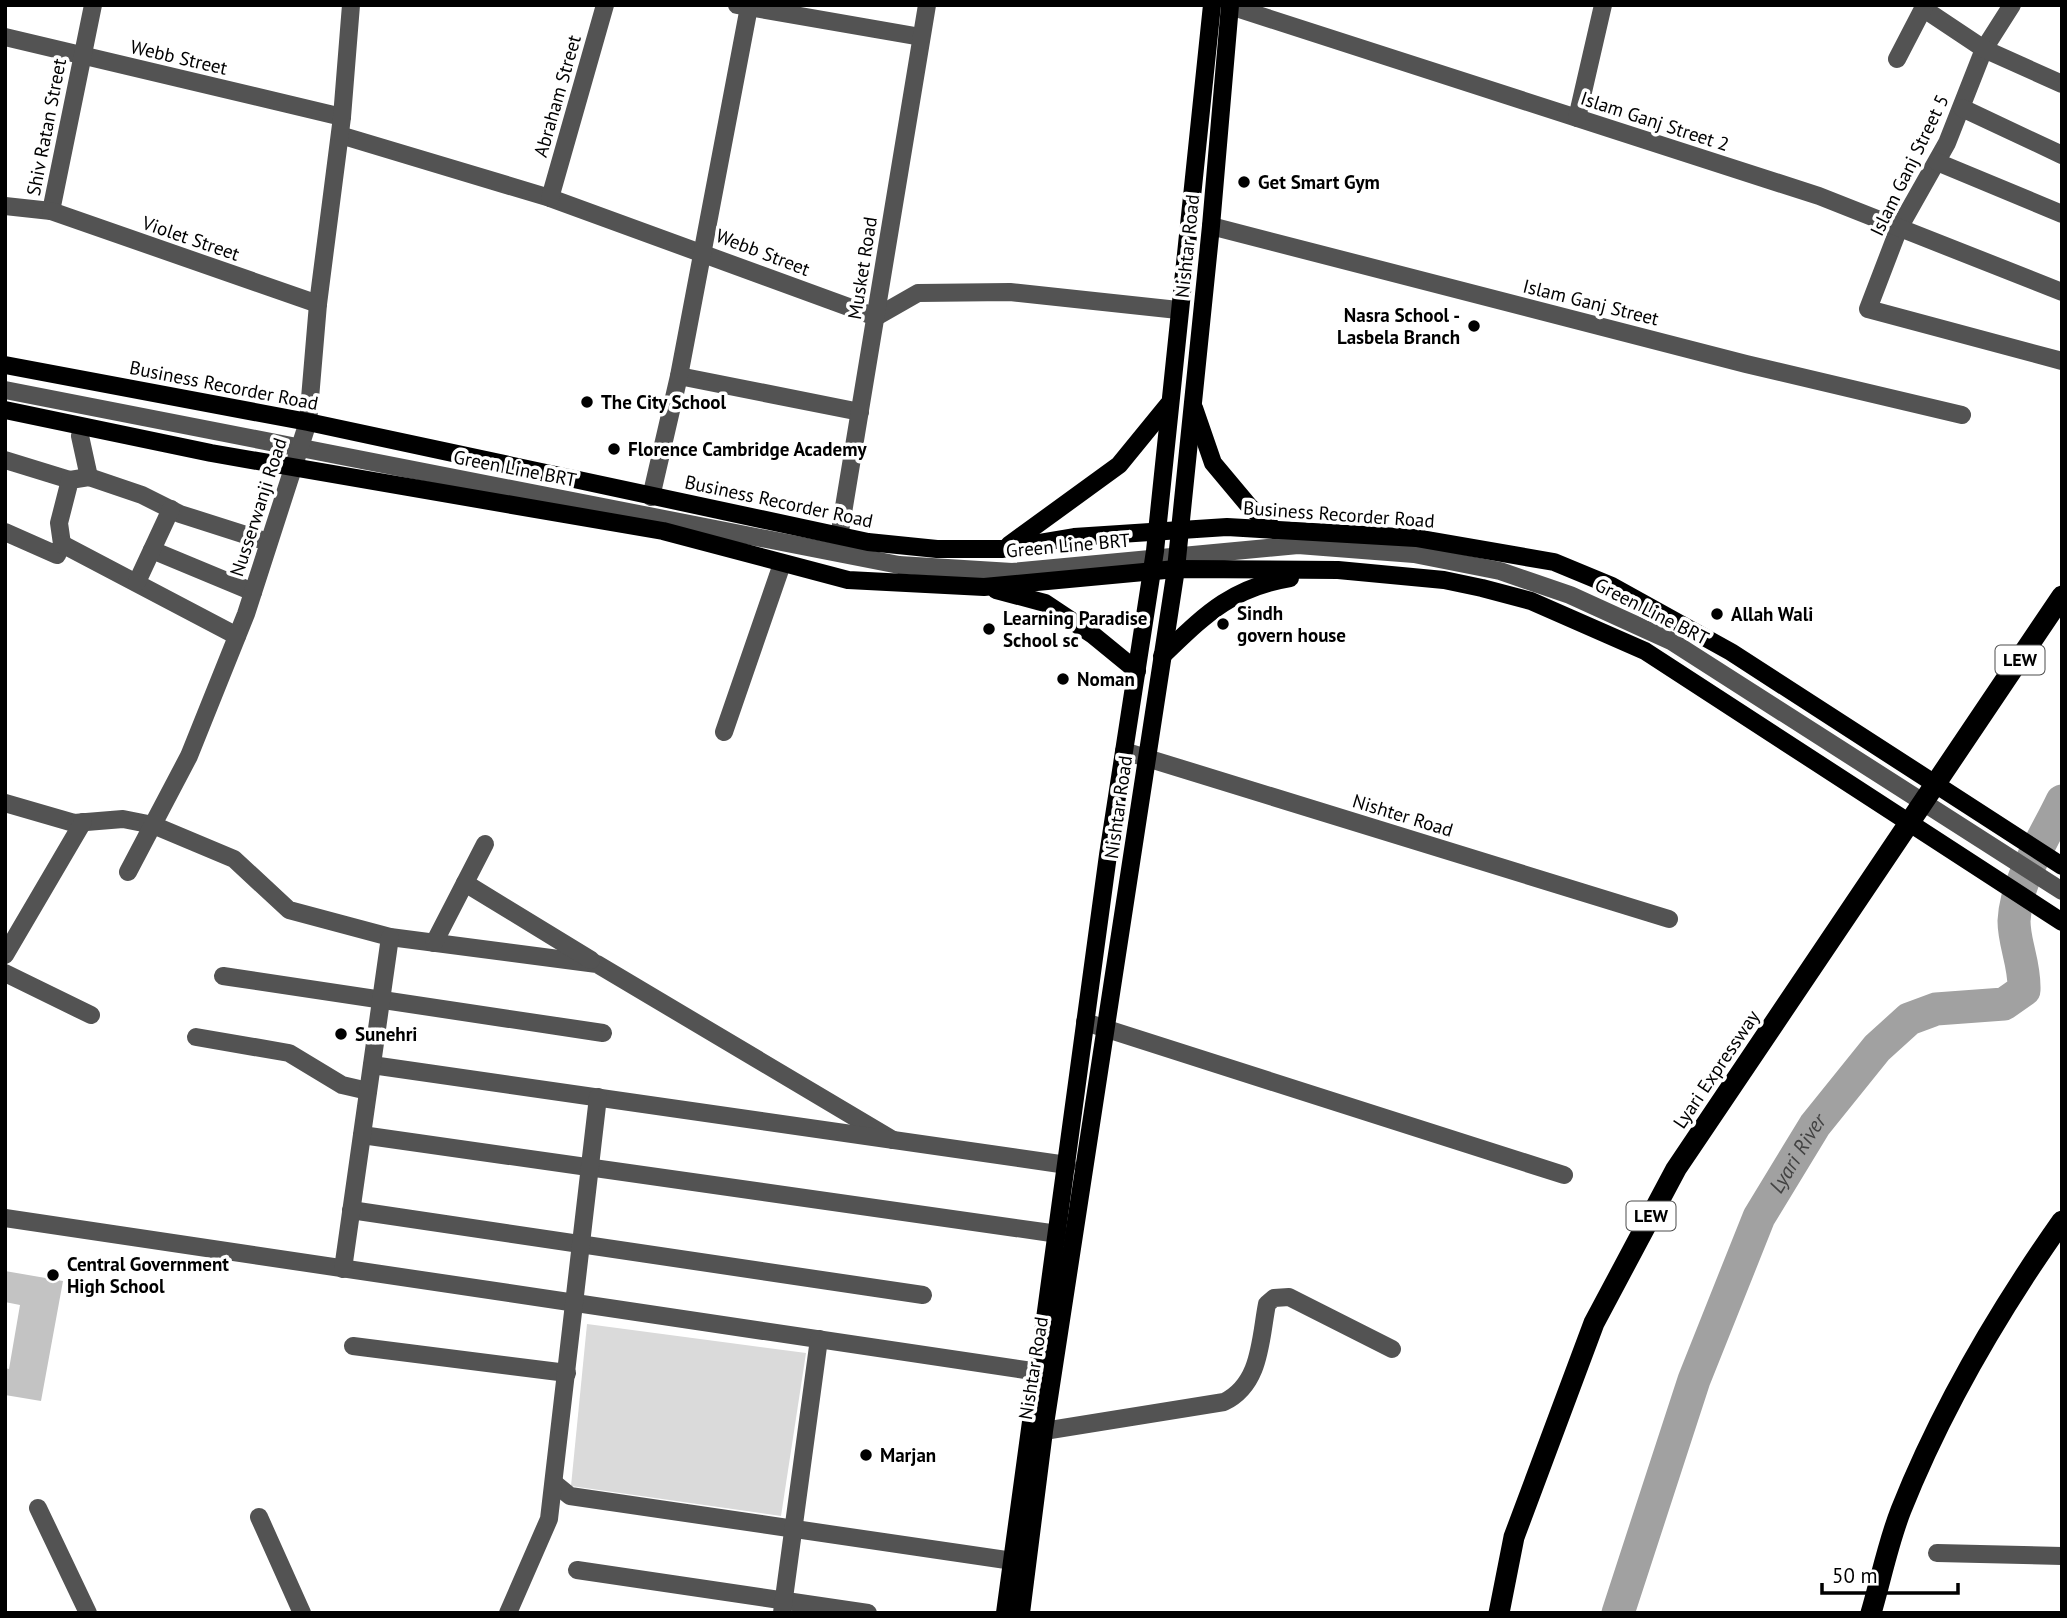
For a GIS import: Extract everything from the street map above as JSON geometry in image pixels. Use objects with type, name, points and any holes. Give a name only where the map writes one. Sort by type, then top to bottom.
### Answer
[{"type":"highway","name":"Lyari Expressway","points":[[1499,1613],[1514,1537],[1594,1323],[1676,1169],[2062,596]]},
{"type":"highway","points":[[1871,1613],[1900,1513],[1947,1404],[2033,1262],[2062,1221]]},
{"type":"main road","name":"Nishtar Road","points":[[1004,1613],[1085,1022],[1152,571],[1212,5]]},
{"type":"main road","name":"Nishtar Road","points":[[1021,1613],[1044,1431],[1176,569],[1230,6]]},
{"type":"main road","name":"Business Recorder Road","points":[[5,365],[308,422],[839,537],[937,548],[1003,549],[1074,537],[1227,527],[1416,538],[1554,562],[1612,586],[1731,652],[2062,866]]},
{"type":"main road","points":[[1192,401],[1213,463],[1275,530]]},
{"type":"main road","points":[[1003,549],[1119,465],[1170,402]]},
{"type":"main road","points":[[5,410],[211,453],[663,531],[848,580],[984,587],[1176,569],[1338,570],[1444,580],[1531,601],[1645,651],[2062,922]]},
{"type":"main road","points":[[1162,656],[1227,598],[1271,582],[1338,570]]},
{"type":"main road","points":[[984,587],[1045,603],[1093,635],[1137,671]]},
{"type":"street","name":"Shiv Ratan Street","points":[[5,206],[51,211],[93,5]]},
{"type":"street","name":"Nusserwanji Road","points":[[128,872],[189,756],[237,636],[291,466],[308,422],[318,304],[342,117],[351,5]]},
{"type":"street","name":"Abraham Street","points":[[550,198],[605,5]]},
{"type":"street","name":"Musket Road","points":[[839,537],[927,5]]},
{"type":"street","points":[[1577,118],[1603,5]]},
{"type":"street","name":"Islam Ganj Street 5","points":[[2012,5],[1984,49],[1962,108],[1937,162],[1899,228],[1868,309],[2062,361]]},
{"type":"street","points":[[651,497],[678,376],[743,6],[921,37]]},
{"type":"street","name":"Islam Ganj Street 2","points":[[1230,6],[1819,196],[2062,292]]},
{"type":"street","points":[[1897,59],[1924,7],[1984,49],[2062,84]]},
{"type":"street","name":"Webb Street","points":[[5,37],[342,117]]},
{"type":"street","points":[[1962,108],[2062,155]]},
{"type":"street","name":"Webb Street","points":[[340,135],[550,198],[876,317]]},
{"type":"street","points":[[1937,162],[2062,214]]},
{"type":"street","name":"Violet Street","points":[[51,211],[318,304]]},
{"type":"street","name":"Islam Ganj Street","points":[[1211,226],[1746,364],[1962,415]]},
{"type":"street","points":[[876,317],[918,293],[1010,292],[1178,310]]},
{"type":"street","points":[[678,376],[860,412]]},
{"type":"street","name":"Green Line BRT","points":[[5,390],[910,566],[1012,572],[1298,545],[1414,554],[1500,571],[1570,594],[1671,641],[2062,891]]},
{"type":"street","points":[[80,436],[89,477]]},
{"type":"street","points":[[5,460],[70,480],[89,477],[268,542]]},
{"type":"street","points":[[5,532],[57,555],[62,544],[59,523],[70,480]]},
{"type":"street","points":[[137,582],[171,509]]},
{"type":"street","points":[[62,544],[237,636]]},
{"type":"street","points":[[152,550],[253,592]]},
{"type":"street","points":[[724,732],[782,564]]},
{"type":"street","name":"Nishter Road","points":[[1124,751],[1669,919]]},
{"type":"street","points":[[5,803],[74,823],[123,818],[153,825],[234,859],[289,910],[390,937],[597,964]]},
{"type":"street","points":[[5,955],[83,822]]},
{"type":"street","points":[[434,943],[485,844]]},
{"type":"street","points":[[465,883],[893,1140]]},
{"type":"street","points":[[343,1269],[390,937]]},
{"type":"street","points":[[5,973],[91,1015]]},
{"type":"street","points":[[223,976],[603,1033]]},
{"type":"street","points":[[1085,1022],[1564,1175]]},
{"type":"street","points":[[196,1037],[289,1053],[342,1085],[368,1091]]},
{"type":"street","points":[[372,1065],[1067,1165]]},
{"type":"street","points":[[508,1613],[550,1519],[598,1097]]},
{"type":"street","points":[[362,1136],[1058,1234]]},
{"type":"street","points":[[351,1210],[923,1295]]},
{"type":"street","points":[[5,1218],[1039,1372]]},
{"type":"street","points":[[1044,1431],[1224,1402],[1237,1396],[1252,1377],[1267,1304],[1274,1298],[1289,1297],[1392,1349]]},
{"type":"street","points":[[783,1608],[819,1339]]},
{"type":"street","points":[[354,1346],[566,1373]]},
{"type":"street","points":[[554,1483],[570,1496],[1013,1561]]},
{"type":"street","points":[[38,1508],[88,1613]]},
{"type":"street","points":[[260,1517],[302,1613]]},
{"type":"street","points":[[1937,1553],[2062,1556]]},
{"type":"street","points":[[577,1570],[783,1608],[868,1613]]},
{"type":"shaded area","points":[[587,1324],[806,1353],[781,1516],[571,1486]]},
{"type":"building","points":[[5,1271],[63,1281],[41,1401],[5,1395],[5,1368],[9,1369],[20,1305],[5,1302]]},
{"type":"waterway","name":"Lyari River","points":[[1618,1613],[1694,1380],[1759,1217],[1815,1125],[1877,1048],[1909,1019],[1936,1009],[2004,1004],[2024,990],[2023,971],[2014,930],[2016,906],[2026,875],[2062,801]]},
{"type":"place","name":"Get Smart Gym","points":[[1244,182]]},
{"type":"place","name":"Nasra School - Lasbela Branch","points":[[1474,326]]},
{"type":"place","name":"The City School","points":[[587,402]]},
{"type":"place","name":"Florence Cambridge Academy","points":[[614,449]]},
{"type":"place","name":"Allah Wali","points":[[1717,614]]},
{"type":"place","name":"Sindh govern house","points":[[1223,624]]},
{"type":"place","name":"Learning Paradise School sc","points":[[989,629]]},
{"type":"place","name":"Noman","points":[[1063,679]]},
{"type":"place","name":"Sunehri","points":[[341,1034]]},
{"type":"place","name":"Central Government High School","points":[[53,1275]]},
{"type":"place","name":"Marjan","points":[[866,1455]]}]
